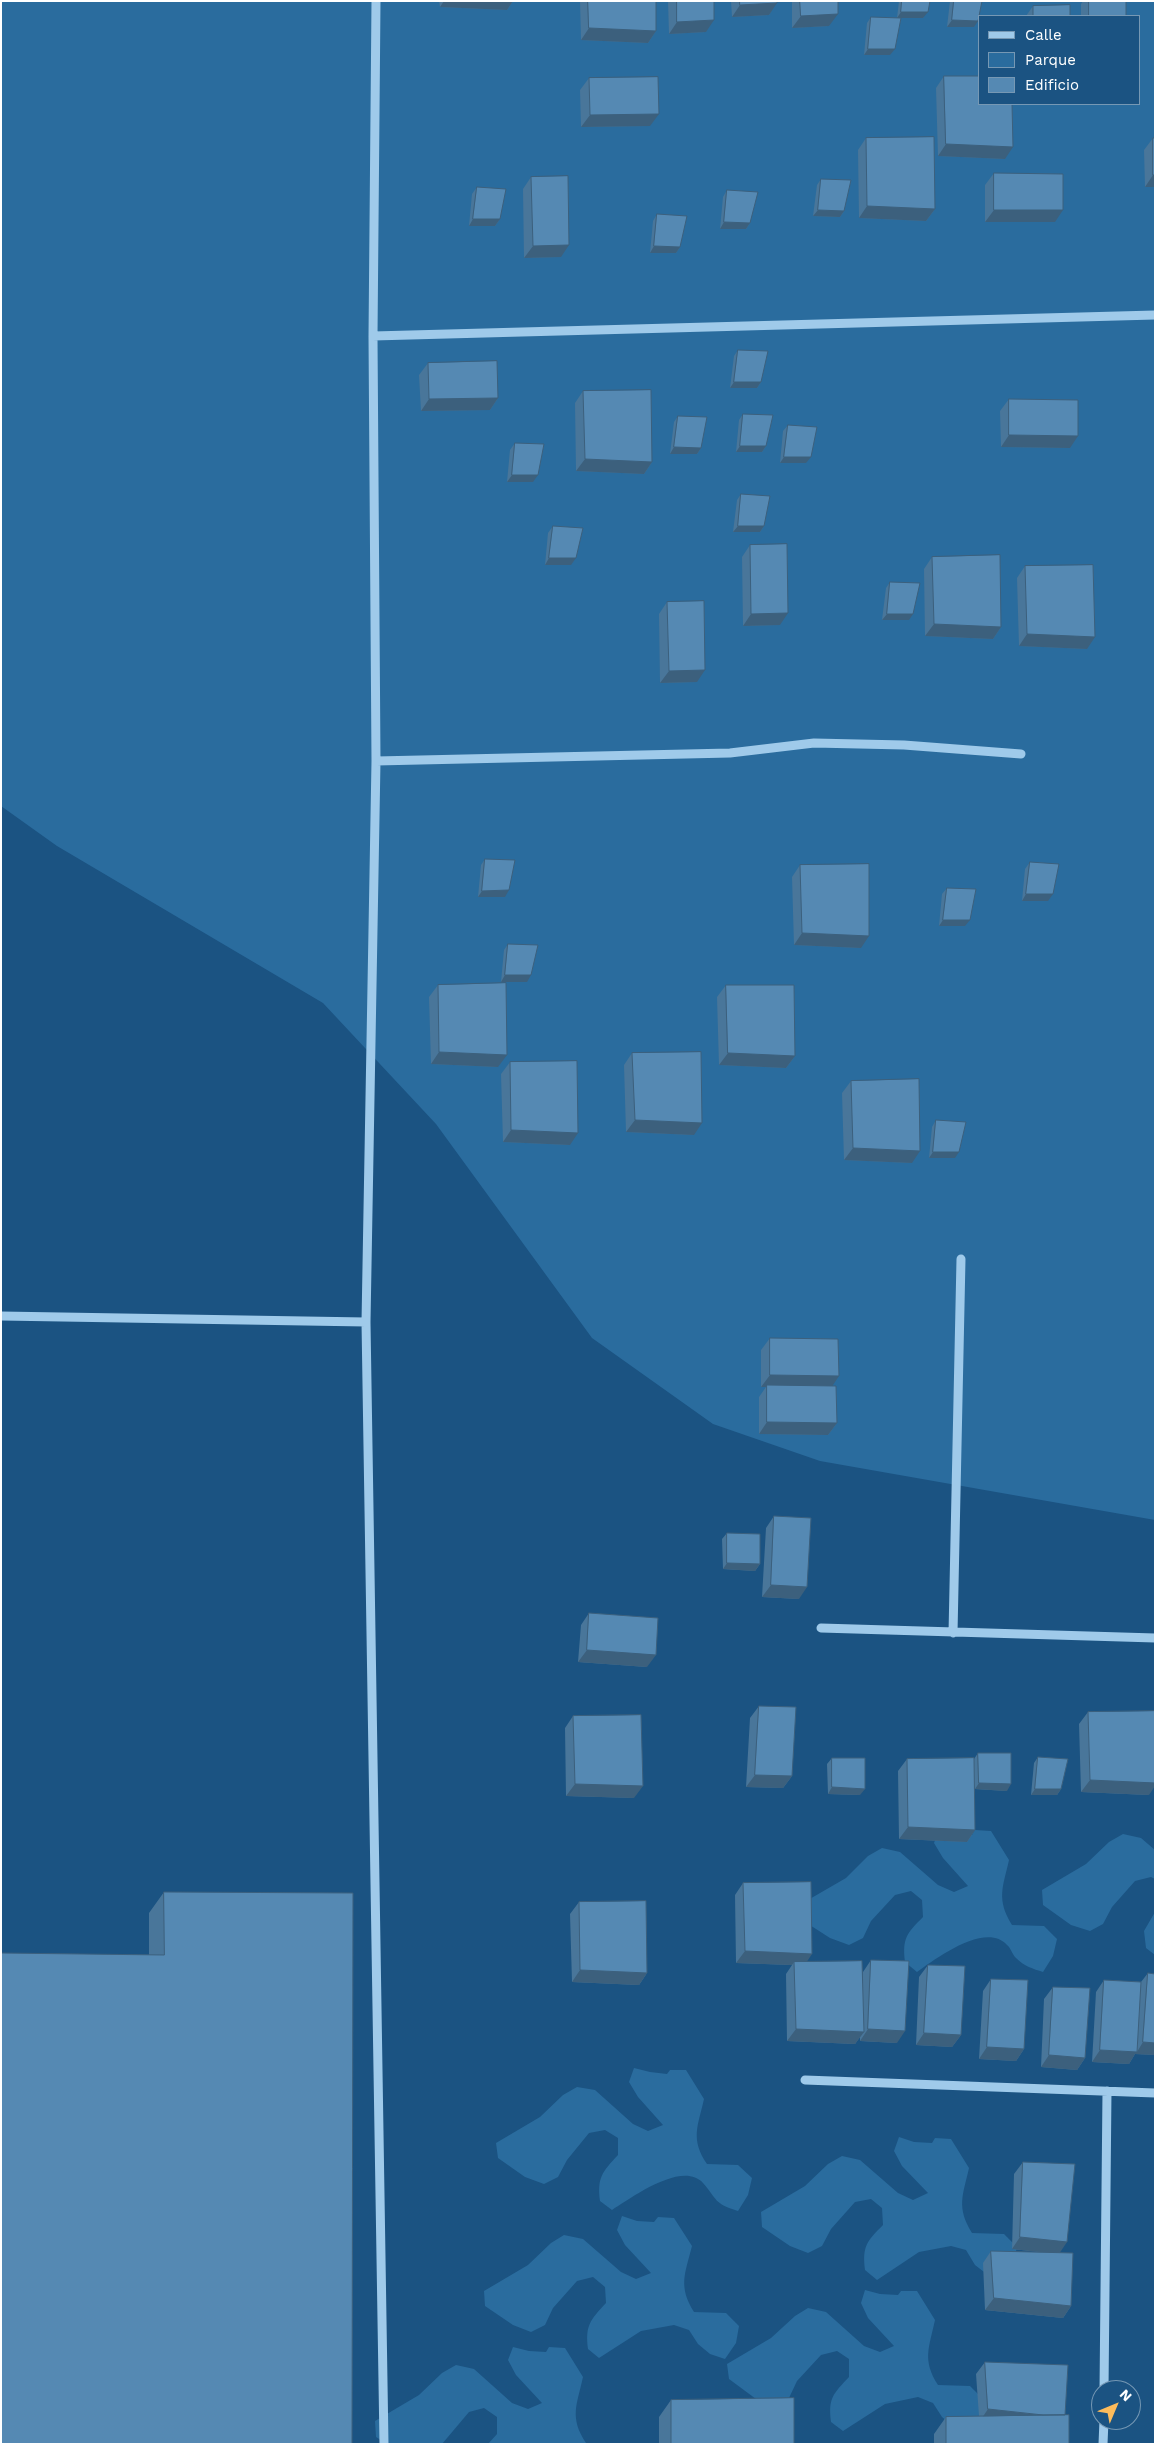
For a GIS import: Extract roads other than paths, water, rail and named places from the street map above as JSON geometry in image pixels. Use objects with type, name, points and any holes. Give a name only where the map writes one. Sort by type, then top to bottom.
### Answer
[{"type":"street","points":[[376,1],[373,336],[376,761],[366,1322],[384,2444]]},
{"type":"street","points":[[373,336],[1155,315]]},
{"type":"street","points":[[376,761],[730,753],[814,743],[904,745],[1021,754]]},
{"type":"street","points":[[953,1633],[961,1259]]},
{"type":"street","points":[[1,1316],[366,1322]]},
{"type":"street","points":[[821,1628],[1155,1638]]},
{"type":"street","points":[[805,2080],[1155,2093]]},
{"type":"street","points":[[1104,2380],[1107,2091]]},
{"type":"street","points":[[1104,2430],[1104,2444]]}]
